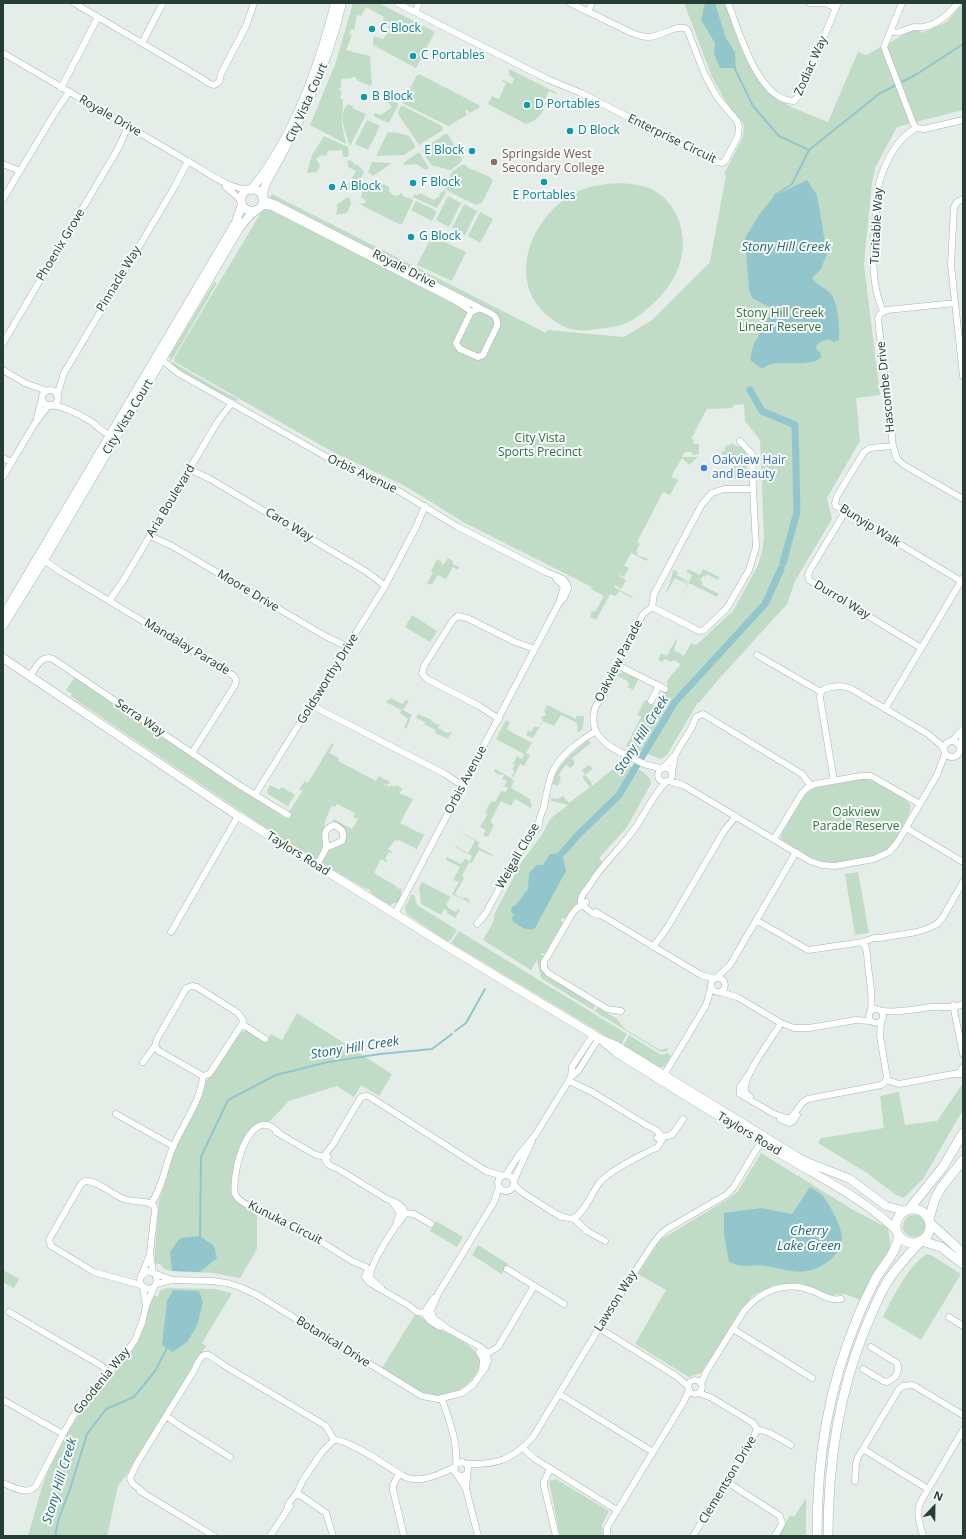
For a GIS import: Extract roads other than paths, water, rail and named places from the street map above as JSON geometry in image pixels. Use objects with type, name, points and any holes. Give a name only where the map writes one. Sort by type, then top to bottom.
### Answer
[{"type":"main road","points":[[817,1536],[818,1479],[825,1427],[837,1375],[852,1332],[876,1278],[892,1255],[898,1233],[897,1220],[943,1167],[963,1133]]},
{"type":"main road","points":[[828,1536],[829,1490],[834,1443],[842,1401],[853,1363],[870,1318],[887,1282],[928,1235],[935,1199],[941,1188],[963,1160]]},
{"type":"main road","points":[[907,1210],[914,1209],[923,1212],[930,1221],[963,1253]]},
{"type":"main road","points":[[898,1233],[908,1243],[921,1242],[941,1247],[963,1264]]},
{"type":"street","points":[[75,3],[203,79],[216,82],[246,26],[254,3]]},
{"type":"street","points":[[140,42],[163,3]]},
{"type":"street","name":"City Vista Court","points":[[249,190],[265,172],[296,114],[319,58],[335,3]]},
{"type":"street","name":"City Vista Court","points":[[263,199],[267,181],[297,128],[319,80],[335,34],[342,3]]},
{"type":"street","name":"Enterprise Circuit","points":[[398,3],[547,79],[588,96],[717,162],[722,163],[725,161],[738,136],[740,127],[737,121],[717,97],[705,74],[687,29],[681,28],[653,36],[643,36],[570,3]]},
{"type":"street","points":[[413,11],[415,3]]},
{"type":"street","points":[[413,11],[419,3]]},
{"type":"street","points":[[586,11],[588,3]]},
{"type":"street","points":[[586,11],[592,3]]},
{"type":"street","points":[[814,3],[836,7]]},
{"type":"street","points":[[902,3],[884,47],[916,128],[924,129],[963,120]]},
{"type":"street","points":[[890,31],[900,33],[912,27],[924,27],[946,18],[958,3]]},
{"type":"street","name":"Zodiac Way","points":[[731,4],[751,64],[758,75],[775,93],[791,101],[794,101],[800,94],[836,7]]},
{"type":"street","points":[[3,199],[56,111],[73,64],[100,18]]},
{"type":"street","name":"Royale Drive","points":[[3,53],[190,162],[217,180]]},
{"type":"street","name":"Phoenix Grove","points":[[3,343],[131,127]]},
{"type":"street","name":"Turitable Way","points":[[883,311],[877,295],[873,260],[879,183],[882,173],[897,145],[903,137],[916,128]]},
{"type":"street","name":"Pinnacle Way","points":[[48,390],[64,373],[190,162]]},
{"type":"street","points":[[3,164],[18,173]]},
{"type":"street","points":[[217,180],[236,188],[260,193],[263,199],[258,209],[250,211],[246,209],[242,202],[217,180]]},
{"type":"street","points":[[242,202],[243,194],[249,190]]},
{"type":"street","name":"Royale Drive","points":[[258,209],[265,206],[272,207],[468,308],[471,312],[456,343],[460,349],[478,358],[483,355],[496,330],[498,322],[495,316],[274,203],[263,199]]},
{"type":"street","points":[[961,200],[955,204],[953,212],[950,259],[963,376]]},
{"type":"street","name":"City Vista Court","points":[[3,616],[112,435],[236,222],[242,202]]},
{"type":"street","name":"City Vista Court","points":[[3,626],[43,562],[112,435],[160,362],[240,227],[258,209]]},
{"type":"street","points":[[883,311],[955,302]]},
{"type":"street","points":[[471,312],[480,308]]},
{"type":"street","name":"Hascombe Drive","points":[[883,311],[878,319],[894,453],[900,462],[963,500]]},
{"type":"street","name":"Orbis Avenue","points":[[160,362],[332,460],[391,487],[458,527],[546,572],[557,576],[568,584],[567,591],[559,603],[395,914]]},
{"type":"street","points":[[3,370],[25,383],[42,397],[44,402],[71,410]]},
{"type":"street","name":"Pinnacle Way","points":[[57,397],[64,373]]},
{"type":"street","points":[[25,383],[54,392],[57,397],[71,410],[112,435]]},
{"type":"street","points":[[35,423],[42,397],[48,390]]},
{"type":"street","points":[[3,477],[35,423],[50,405],[55,403],[57,397]]},
{"type":"street","name":"Aria Boulevard","points":[[111,602],[229,402]]},
{"type":"street","points":[[652,606],[699,631],[704,630],[727,608],[749,570],[756,547],[752,454],[740,441]]},
{"type":"street","name":"Bunyip Walk","points":[[893,446],[870,448],[864,452],[835,499],[836,506],[962,579]]},
{"type":"street","points":[[3,458],[10,464]]},
{"type":"street","points":[[3,462],[10,464]]},
{"type":"street","name":"Caro Way","points":[[191,467],[387,583]]},
{"type":"street","name":"Oakview Parade","points":[[596,731],[593,726],[595,708],[643,614],[652,606],[654,594],[702,504],[712,493],[724,489],[753,490]]},
{"type":"street","name":"Goldsworthy Drive","points":[[255,795],[387,583],[427,508]]},
{"type":"street","name":"Durrol Way","points":[[845,512],[810,570],[808,575],[809,580],[818,587],[921,648]]},
{"type":"street","name":"Moore Drive","points":[[151,534],[346,649]]},
{"type":"street","name":"Mandalay Parade","points":[[43,562],[234,676],[236,680],[235,685],[192,753]]},
{"type":"street","points":[[885,709],[962,579]]},
{"type":"street","points":[[500,717],[425,678],[422,672],[424,666],[452,620],[458,616],[467,618],[534,652]]},
{"type":"street","points":[[757,655],[822,692]]},
{"type":"street","name":"Serra Way","points":[[30,676],[44,659],[48,657],[53,659],[255,795]]},
{"type":"street","name":"Taylors Road","points":[[3,658],[238,816],[597,1037],[616,1045],[761,1142],[858,1199],[881,1216],[898,1233]]},
{"type":"street","points":[[617,665],[662,687],[651,701]]},
{"type":"street","points":[[834,781],[820,698],[822,692],[828,688],[845,687],[855,690],[928,734],[941,745],[949,757],[963,760]]},
{"type":"street","points":[[312,703],[337,718],[465,783]]},
{"type":"street","points":[[811,786],[802,774],[716,722],[704,718],[699,720],[692,727],[676,755],[672,773],[668,781],[654,796],[632,833],[602,867],[582,897],[584,903],[592,913],[599,915],[701,975],[722,980],[737,997],[790,1027],[803,1028],[856,1020],[877,1023],[897,1012]]},
{"type":"street","points":[[647,765],[663,781],[683,785],[810,861],[828,866],[874,859],[884,855],[893,848],[937,775],[945,752],[945,744],[951,741],[963,730]]},
{"type":"street","points":[[596,731],[603,741],[623,754],[647,765],[668,768],[683,785]]},
{"type":"street","name":"Weigall Close","points":[[478,924],[486,913],[515,858],[539,825],[553,770],[561,759],[596,731]]},
{"type":"street","points":[[928,734],[957,742],[961,749]]},
{"type":"street","points":[[937,775],[959,754],[963,736]]},
{"type":"street","points":[[654,796],[659,778],[659,772],[676,755]]},
{"type":"street","points":[[774,839],[802,793],[808,787],[815,784],[861,776],[870,776],[920,804]]},
{"type":"street","points":[[255,795],[288,815]]},
{"type":"street","points":[[655,948],[734,815]]},
{"type":"street","points":[[172,932],[238,816]]},
{"type":"street","points":[[906,828],[963,862]]},
{"type":"street","points":[[316,865],[326,848]]},
{"type":"street","points":[[663,1077],[706,1005],[724,989],[724,984],[730,965],[796,852]]},
{"type":"street","points":[[756,920],[808,950],[849,943],[864,944],[880,938],[917,932],[937,924],[943,917],[963,882]]},
{"type":"street","points":[[584,903],[572,914],[544,962],[544,968],[548,973],[607,1009],[621,1011]]},
{"type":"street","points":[[864,944],[872,995],[869,1017],[880,1036]]},
{"type":"street","points":[[706,1005],[711,982],[730,965]]},
{"type":"street","points":[[701,975],[714,991],[737,997]]},
{"type":"street","points":[[143,1062],[155,1046],[156,1039],[186,988],[192,986],[197,987],[238,1013],[243,1020],[242,1024],[212,1070],[209,1074],[203,1076],[159,1051],[155,1046]]},
{"type":"street","points":[[779,1022],[751,1071],[744,1090],[746,1094],[755,1102],[774,1114],[791,1118],[803,1102],[808,1099],[884,1084],[887,1075],[880,1036],[884,1015],[872,995]]},
{"type":"street","points":[[954,1006],[963,1000]]},
{"type":"street","points":[[856,1020],[875,1009],[897,1012],[963,1004]]},
{"type":"street","points":[[954,1006],[963,1054]]},
{"type":"street","points":[[242,1024],[265,1039]]},
{"type":"street","points":[[428,1312],[494,1202],[511,1186],[536,1134],[570,1079],[572,1068],[597,1037]]},
{"type":"street","points":[[886,1080],[899,1084],[953,1074],[960,1072],[963,1067]]},
{"type":"street","points":[[953,1074],[963,1074]]},
{"type":"street","points":[[151,1204],[159,1191],[173,1146],[202,1089],[203,1076]]},
{"type":"street","name":"Taylors Road","points":[[663,1077],[802,1160],[850,1179],[886,1206],[907,1210]]},
{"type":"street","points":[[511,1186],[569,1222],[580,1216],[583,1208],[603,1179],[660,1145],[657,1131],[570,1079]]},
{"type":"street","points":[[431,1224],[414,1214],[402,1213],[387,1199],[338,1169],[327,1157],[358,1100],[364,1096],[370,1097],[486,1171],[502,1190],[511,1186]]},
{"type":"street","points":[[116,1114],[173,1146]]},
{"type":"street","points":[[659,1138],[675,1133],[683,1119]]},
{"type":"street","name":"Kunuka Circuit","points":[[327,1157],[316,1155],[279,1133],[265,1127],[253,1131],[246,1140],[239,1161],[234,1186],[235,1195],[257,1210],[303,1230],[368,1271]]},
{"type":"street","points":[[494,1202],[499,1178],[505,1175],[536,1134]]},
{"type":"street","name":"Lawson Way","points":[[465,1463],[482,1464],[503,1460],[512,1457],[523,1448],[533,1437],[599,1328],[652,1245],[667,1229],[726,1195],[733,1188],[761,1142]]},
{"type":"street","points":[[486,1171],[511,1176],[511,1186]]},
{"type":"street","points":[[142,1286],[140,1280],[150,1253],[155,1210],[154,1206],[148,1202],[123,1199],[93,1182],[85,1181],[81,1184],[49,1240],[49,1243],[53,1249],[84,1267],[104,1275],[124,1279],[148,1289],[155,1285],[157,1281],[154,1274],[150,1253]]},
{"type":"street","points":[[402,1213],[395,1228],[368,1271],[371,1279],[381,1288],[417,1312],[428,1312]]},
{"type":"street","points":[[575,1219],[587,1231],[604,1241]]},
{"type":"street","points":[[507,1269],[564,1304]]},
{"type":"street","points":[[124,1279],[142,1275],[148,1271],[154,1274]]},
{"type":"street","name":"Botanical Drive","points":[[154,1274],[172,1280],[220,1282],[246,1289],[422,1396],[434,1399],[462,1394],[473,1385],[482,1371],[485,1353]]},
{"type":"street","name":"Botanical Drive","points":[[155,1285],[172,1280]]},
{"type":"street","name":"Goodenia Way","points":[[3,1483],[21,1490],[33,1490],[75,1413],[108,1372],[126,1353],[135,1340],[146,1306],[155,1285]]},
{"type":"street","name":"Goodenia Way","points":[[142,1286],[146,1306]]},
{"type":"street","points":[[428,1312],[433,1318],[448,1329],[485,1353],[498,1347],[502,1337],[534,1286]]},
{"type":"street","points":[[607,1536],[607,1528],[617,1510],[683,1403],[706,1372],[750,1304],[764,1293],[777,1288],[798,1287],[814,1291],[834,1301],[841,1299]]},
{"type":"street","points":[[9,1312],[102,1366],[108,1372]]},
{"type":"street","points":[[949,1317],[963,1326]]},
{"type":"street","name":"Clementson Drive","points":[[599,1328],[753,1423],[757,1429],[727,1482],[693,1536]]},
{"type":"street","points":[[733,1329],[812,1378]]},
{"type":"street","points":[[863,1370],[883,1381],[888,1382],[896,1376],[898,1370],[897,1362],[871,1347]]},
{"type":"street","points":[[214,1536],[143,1492],[133,1484],[131,1480],[131,1476],[137,1463],[194,1371],[204,1359],[209,1358],[219,1362],[320,1424],[332,1437],[353,1446],[401,1475],[415,1480],[440,1474],[460,1462],[465,1463]]},
{"type":"street","points":[[896,1376],[903,1386]]},
{"type":"street","points":[[855,1481],[856,1464],[863,1449],[899,1389],[903,1386],[913,1384],[963,1415]]},
{"type":"street","points":[[559,1394],[653,1452]]},
{"type":"street","points":[[445,1398],[457,1450],[468,1468],[466,1489]]},
{"type":"street","points":[[3,1400],[63,1434]]},
{"type":"street","points":[[165,1417],[230,1457]]},
{"type":"street","points":[[757,1429],[770,1432],[791,1445]]},
{"type":"street","points":[[923,1536],[918,1519],[918,1509],[920,1503],[963,1430]]},
{"type":"street","points":[[270,1536],[289,1503],[299,1494],[301,1484],[332,1437]]},
{"type":"street","points":[[523,1448],[535,1459],[550,1469],[617,1510]]},
{"type":"street","points":[[863,1449],[928,1489]]},
{"type":"street","points":[[457,1450],[454,1471],[466,1489],[478,1536]]},
{"type":"street","name":"Lawson Way","points":[[468,1473],[482,1464]]},
{"type":"street","points":[[550,1469],[544,1482],[544,1486],[556,1536]]},
{"type":"street","points":[[440,1474],[463,1476],[468,1473]]},
{"type":"street","points":[[401,1475],[394,1495],[404,1536]]},
{"type":"street","points":[[727,1482],[780,1516],[782,1524],[775,1536]]},
{"type":"street","points":[[299,1494],[326,1513],[333,1536]]},
{"type":"water","points":[[705,3],[715,3],[726,38],[735,52],[736,68],[720,68],[714,54],[715,43],[701,20]]},
{"type":"water","name":"Stony Hill Creek","points":[[807,180],[817,195],[827,254],[821,269],[812,278],[816,283],[829,292],[833,298],[838,316],[839,340],[834,342],[829,339],[820,342],[816,346],[817,350],[820,352],[821,358],[805,363],[775,363],[762,369],[750,360],[753,346],[773,309],[752,298],[749,290],[745,238],[759,215],[774,196]]},
{"type":"water","points":[[562,853],[566,871],[535,928],[529,930],[513,922],[512,918],[514,915],[511,911],[512,907],[516,905],[528,889],[529,873],[537,865],[543,865],[550,854]]},
{"type":"water","name":"Cherry Lake Green","points":[[810,1187],[826,1199],[840,1228],[842,1237],[841,1244],[835,1255],[830,1260],[819,1267],[802,1272],[765,1266],[743,1266],[729,1262],[724,1235],[724,1213],[761,1208],[792,1214]]},
{"type":"water","points":[[200,1236],[214,1246],[217,1258],[200,1272],[172,1271],[170,1252],[180,1238]]},
{"type":"water","points":[[173,1290],[199,1291],[203,1302],[197,1326],[187,1342],[173,1352],[162,1345],[167,1301]]},
{"type":"waterway","name":"Stony Hill Creek","points":[[774,196],[792,184],[809,150],[879,94],[917,74],[963,44]]},
{"type":"waterway","points":[[734,67],[753,106],[779,136],[809,150]]},
{"type":"waterway","name":"Stony Hill Creek","points":[[750,390],[762,411],[795,425],[797,512],[783,563]]},
{"type":"waterway","name":"Stony Hill Creek","points":[[562,853],[619,795],[675,702],[765,604],[781,569]]},
{"type":"waterway","name":"Stony Hill Creek","points":[[455,1031],[466,1023],[485,989]]},
{"type":"waterway","name":"Stony Hill Creek","points":[[200,1236],[201,1157],[228,1100],[276,1075],[328,1062],[380,1054],[432,1049],[452,1034]]},
{"type":"waterway","name":"Stony Hill Creek","points":[[55,1536],[59,1518],[71,1486],[87,1434],[106,1409],[134,1397],[155,1371],[167,1348]]},
{"type":"place","name":"C Block","points":[[372,29]]},
{"type":"place","name":"C Portables","points":[[413,56]]},
{"type":"place","name":"B Block","points":[[364,97]]},
{"type":"place","name":"D Portables","points":[[527,105]]},
{"type":"place","name":"D Block","points":[[570,131]]},
{"type":"place","name":"E Block","points":[[472,151]]},
{"type":"place","name":"Springside West Secondary College","points":[[494,162]]},
{"type":"place","name":"E Portables","points":[[544,182]]},
{"type":"place","name":"F Block","points":[[413,183]]},
{"type":"place","name":"A Block","points":[[332,187]]},
{"type":"place","name":"G Block","points":[[411,237]]},
{"type":"place","name":"Oakview Hair and Beauty","points":[[704,468]]},
{"type":"park label","name":"Stony Hill Creek Linear Reserve","points":[[780,321]]},
{"type":"park label","name":"City Vista Sports Precinct","points":[[540,446]]},
{"type":"park label","name":"Oakview Parade Reserve","points":[[856,820]]}]
